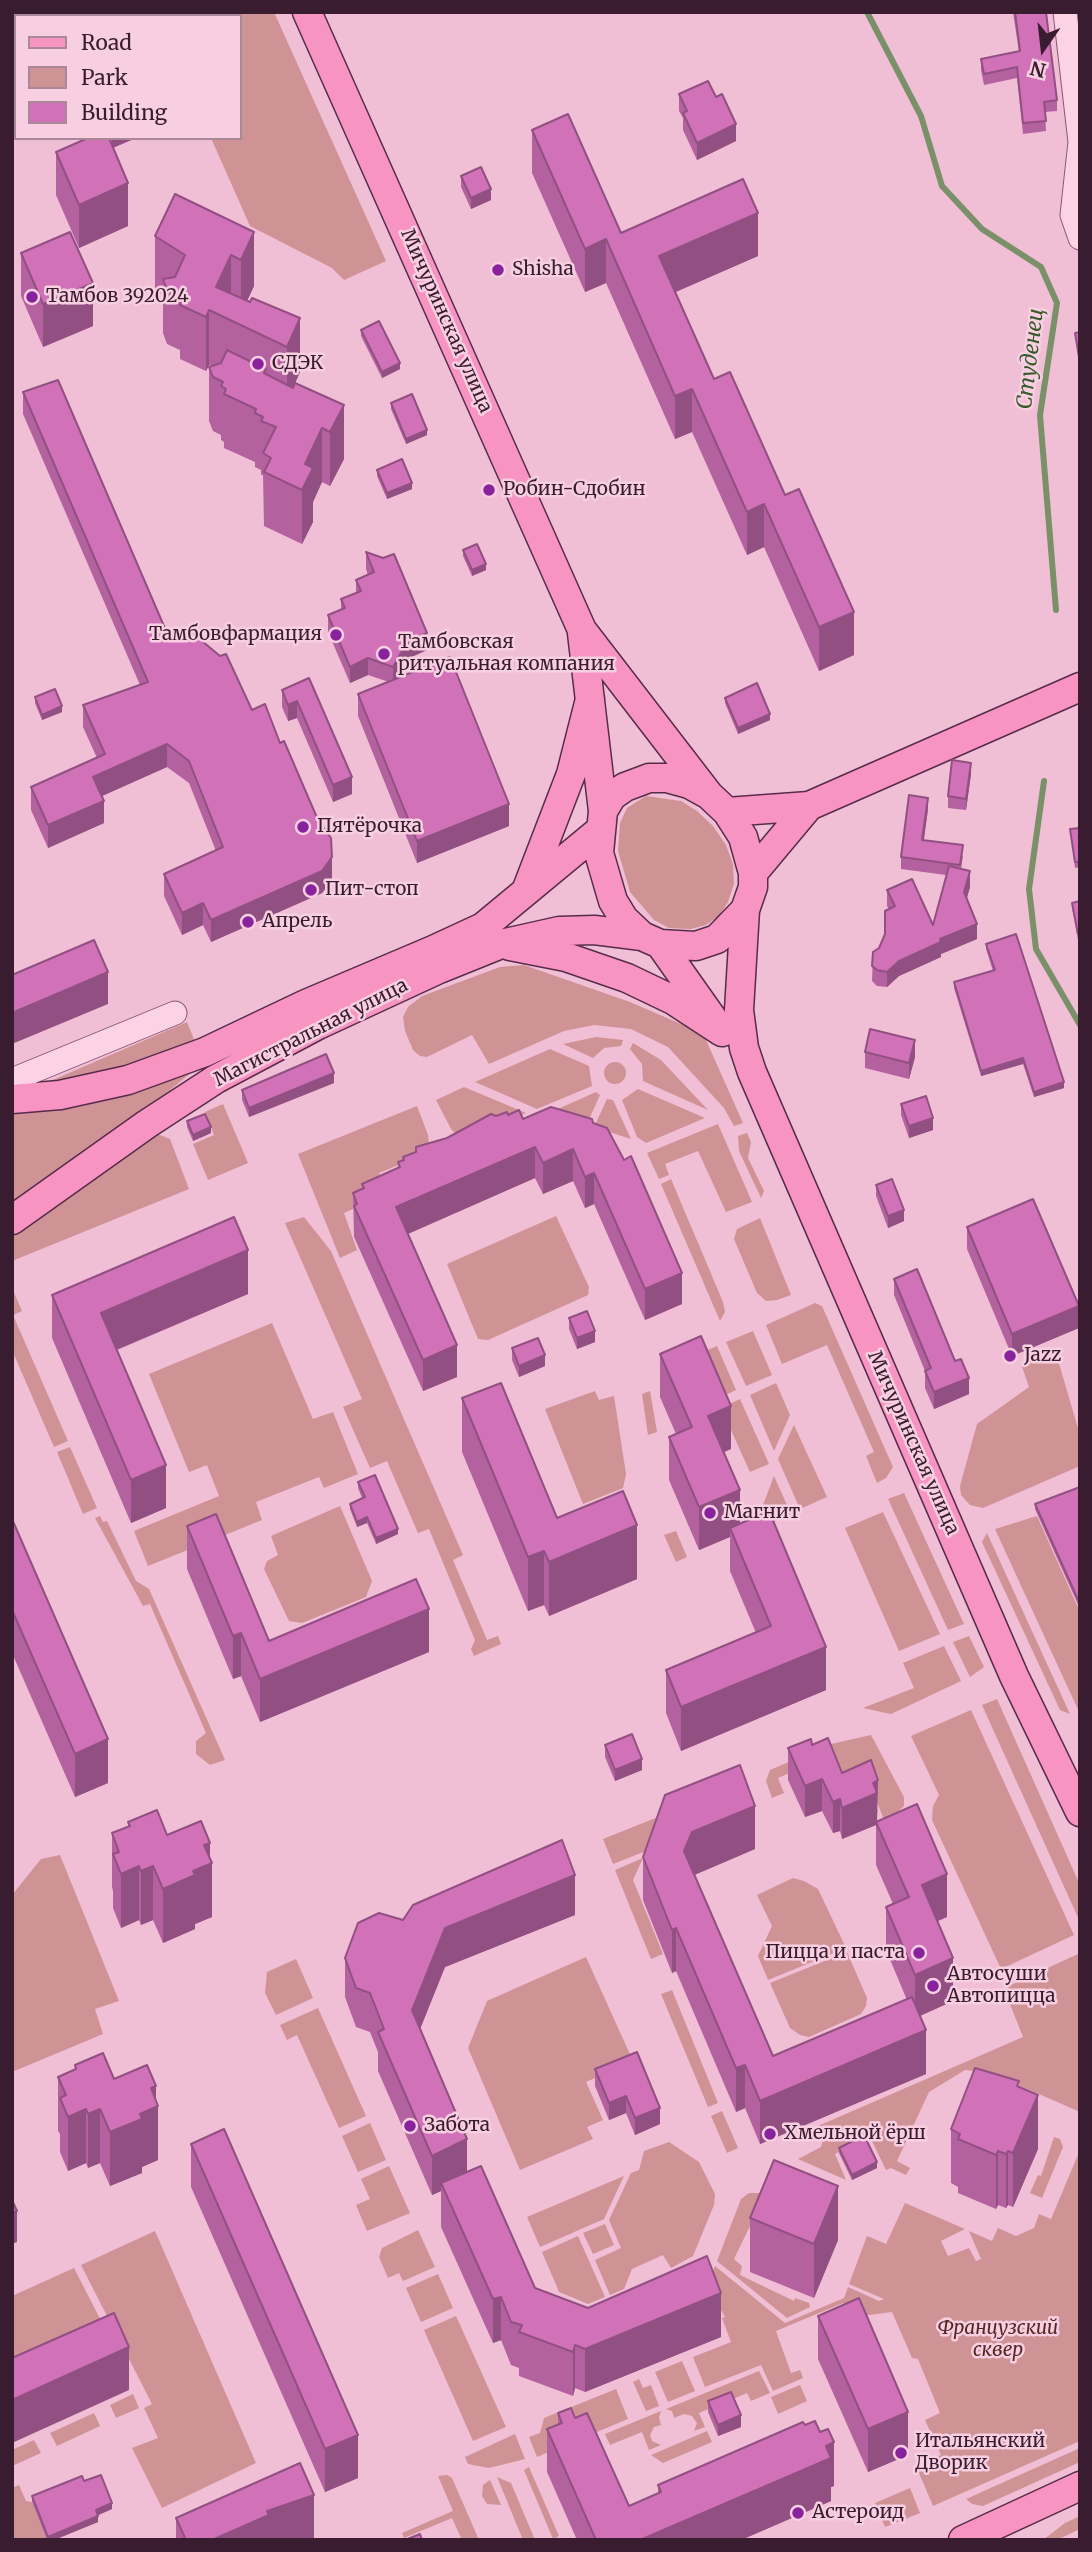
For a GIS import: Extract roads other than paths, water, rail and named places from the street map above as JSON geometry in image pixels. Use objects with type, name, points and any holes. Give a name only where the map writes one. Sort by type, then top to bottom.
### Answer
[{"type":"main road","name":"Мичуринская улица","points":[[307,12],[582,630],[718,804]]},
{"type":"main road","name":"Мичуринская улица","points":[[582,630],[601,821]]},
{"type":"main road","points":[[718,804],[809,806],[1080,687]]},
{"type":"main road","points":[[525,893],[571,774],[590,699]]},
{"type":"main road","points":[[754,873],[743,837],[718,804],[689,784],[667,778],[649,778],[625,787],[612,796],[601,821],[599,853],[613,901],[624,919],[651,940],[696,946],[717,939],[746,910],[754,873],[809,806]]},
{"type":"main road","name":"Магистральная улица","points":[[12,1220],[147,1124],[216,1079],[435,960],[483,927],[525,893],[601,821]]},
{"type":"main road","name":"Мичуринская улица","points":[[746,910],[740,961],[739,1010],[744,1048],[752,1072],[1014,1676],[1080,1812]]},
{"type":"main road","name":"Магистральная улица","points":[[435,960],[559,931],[594,930],[651,940]]},
{"type":"main road","name":"Мичуринская улица","points":[[651,940],[752,1072]]},
{"type":"main road","points":[[500,944],[566,957],[627,978],[674,1000],[722,1032]]},
{"type":"main road","points":[[12,1099],[61,1095],[128,1080],[205,1052],[306,1004],[435,960]]},
{"type":"main road","points":[[963,2540],[1080,2486]]},
{"type":"street","points":[[1065,12],[1080,142],[1072,215],[1080,238]]},
{"type":"street","points":[[12,1080],[175,1013]]},
{"type":"waterway","name":"Студенец","points":[[867,12],[921,116],[942,186],[982,229],[1041,267],[1057,303],[1040,415],[1056,610]]},
{"type":"waterway","name":"Студенец","points":[[1044,781],[1029,889],[1036,949],[1080,1025]]},
{"type":"place","name":"Shisha","points":[[498,270]]},
{"type":"place","name":"Тамбов 392024","points":[[32,297]]},
{"type":"place","name":"СДЭК","points":[[258,364]]},
{"type":"place","name":"Робин-Сдобин","points":[[489,490]]},
{"type":"place","name":"Тамбовфармация","points":[[336,635]]},
{"type":"place","name":"Тамбовская ритуальная компания","points":[[384,654]]},
{"type":"place","name":"Пятёрочка","points":[[303,827]]},
{"type":"place","name":"Пит-стоп","points":[[311,890]]},
{"type":"place","name":"Апрель","points":[[248,922]]},
{"type":"place","name":"Jazz","points":[[1010,1356]]},
{"type":"place","name":"Магнит","points":[[710,1513]]},
{"type":"place","name":"Пицца и паста","points":[[919,1953]]},
{"type":"place","name":"Автосуши Автопицца","points":[[933,1986]]},
{"type":"place","name":"Забота","points":[[410,2126]]},
{"type":"place","name":"Хмельной ёрш","points":[[770,2134]]},
{"type":"place","name":"Итальянский Дворик","points":[[901,2453]]},
{"type":"place","name":"Астероид","points":[[798,2513]]},
{"type":"park label","name":"Французский сквер","points":[[998,2340]]}]
